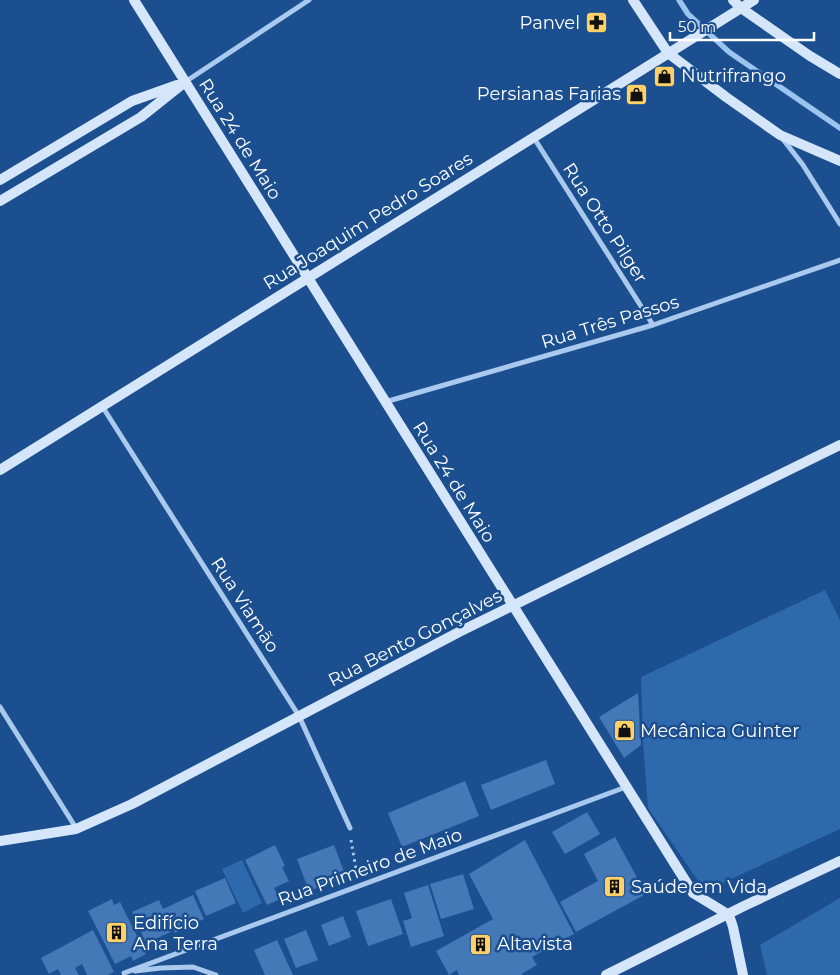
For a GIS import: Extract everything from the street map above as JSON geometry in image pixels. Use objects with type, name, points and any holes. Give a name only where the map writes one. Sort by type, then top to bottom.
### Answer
[{"type":"street","name":"Rua 24 de Maio","points":[[134,0],[692,893],[729,914]]},
{"type":"street","points":[[0,201],[141,117],[185,82],[309,0]]},
{"type":"street","points":[[633,0],[668,53],[780,135],[840,161]]},
{"type":"street","name":"Rua Joaquim Pedro Soares","points":[[0,470],[668,53],[736,7],[754,0]]},
{"type":"street","points":[[736,7],[840,74]]},
{"type":"street","points":[[0,180],[132,100],[185,82]]},
{"type":"street","points":[[780,135],[803,166],[840,224]]},
{"type":"street","name":"Rua Otto Pilger","points":[[534,137],[653,325]]},
{"type":"street","name":"Rua Três Passos","points":[[385,402],[653,325],[840,260]]},
{"type":"street","name":"Rua Viamão","points":[[102,406],[300,716],[350,828]]},
{"type":"street","name":"Rua Bento Gonçalves","points":[[0,841],[76,829],[132,804],[459,632],[840,445]]},
{"type":"street","points":[[0,707],[76,829]]},
{"type":"street","name":"Rua Primeiro de Maio","points":[[122,974],[626,787]]},
{"type":"street","points":[[606,975],[840,861]]},
{"type":"street","points":[[729,914],[743,975]]},
{"type":"street","name":"Rua Primeiro de Maio","points":[[122,974],[160,968],[193,968],[216,975]]},
{"type":"path","points":[[350,828],[358,886]]},
{"type":"shaded area","points":[[825,590],[840,620],[840,829],[705,891],[648,808],[641,677]]},
{"type":"shaded area","points":[[242,860],[262,903],[243,913],[222,869]]},
{"type":"shaded area","points":[[840,898],[840,975],[767,975],[760,945]]},
{"type":"building","name":"Mecânica Guinter","points":[[638,693],[641,745],[624,758],[599,717]]},
{"type":"building","points":[[546,760],[555,784],[491,810],[481,785]]},
{"type":"building","points":[[465,781],[479,816],[402,847],[388,813]]},
{"type":"building","points":[[587,812],[600,834],[565,854],[552,832]]},
{"type":"building","name":"Saúde em Vida","points":[[615,837],[646,894],[576,932],[560,902],[598,881],[584,854]]},
{"type":"building","points":[[525,840],[574,934],[532,957],[537,965],[522,975],[459,975],[457,970],[449,975],[436,951],[493,919],[469,874]]},
{"type":"building","points":[[275,845],[285,866],[282,867],[289,881],[274,888],[280,899],[267,905],[245,860]]},
{"type":"building","points":[[334,845],[346,877],[309,891],[297,859]]},
{"type":"building","points":[[463,874],[474,909],[441,919],[430,884]]},
{"type":"building","points":[[225,878],[236,903],[206,916],[195,891]]},
{"type":"building","points":[[428,885],[444,936],[411,947],[403,921],[412,918],[404,893]]},
{"type":"building","points":[[193,895],[204,919],[175,933],[166,913],[173,931],[146,943],[132,912],[159,900],[163,909]]},
{"type":"building","name":"Edifício Ana Terra","points":[[112,899],[114,905],[120,902],[146,954],[133,961],[131,956],[115,964],[88,911]]},
{"type":"building","points":[[391,899],[403,934],[368,946],[356,911]]},
{"type":"building","points":[[343,916],[351,937],[329,946],[321,925]]},
{"type":"building","points":[[93,930],[114,972],[108,975],[87,975],[82,964],[75,968],[79,975],[61,975],[58,969],[49,974],[41,958]]},
{"type":"building","points":[[306,930],[318,960],[296,968],[284,939]]},
{"type":"building","points":[[277,940],[293,975],[265,975],[254,950]]},
{"type":"waterway","points":[[679,0],[688,14],[729,52],[840,128]]},
{"type":"place","name":"Panvel","points":[[596,23]]},
{"type":"place","name":"Nutrifrango","points":[[665,76]]},
{"type":"place","name":"Persianas Farias","points":[[637,94]]},
{"type":"place","name":"Mecânica Guinter","points":[[624,731]]},
{"type":"place","name":"Saúde em Vida","points":[[615,887]]},
{"type":"place","name":"Edifício Ana Terra","points":[[117,933]]},
{"type":"place","name":"Altavista","points":[[481,944]]}]
